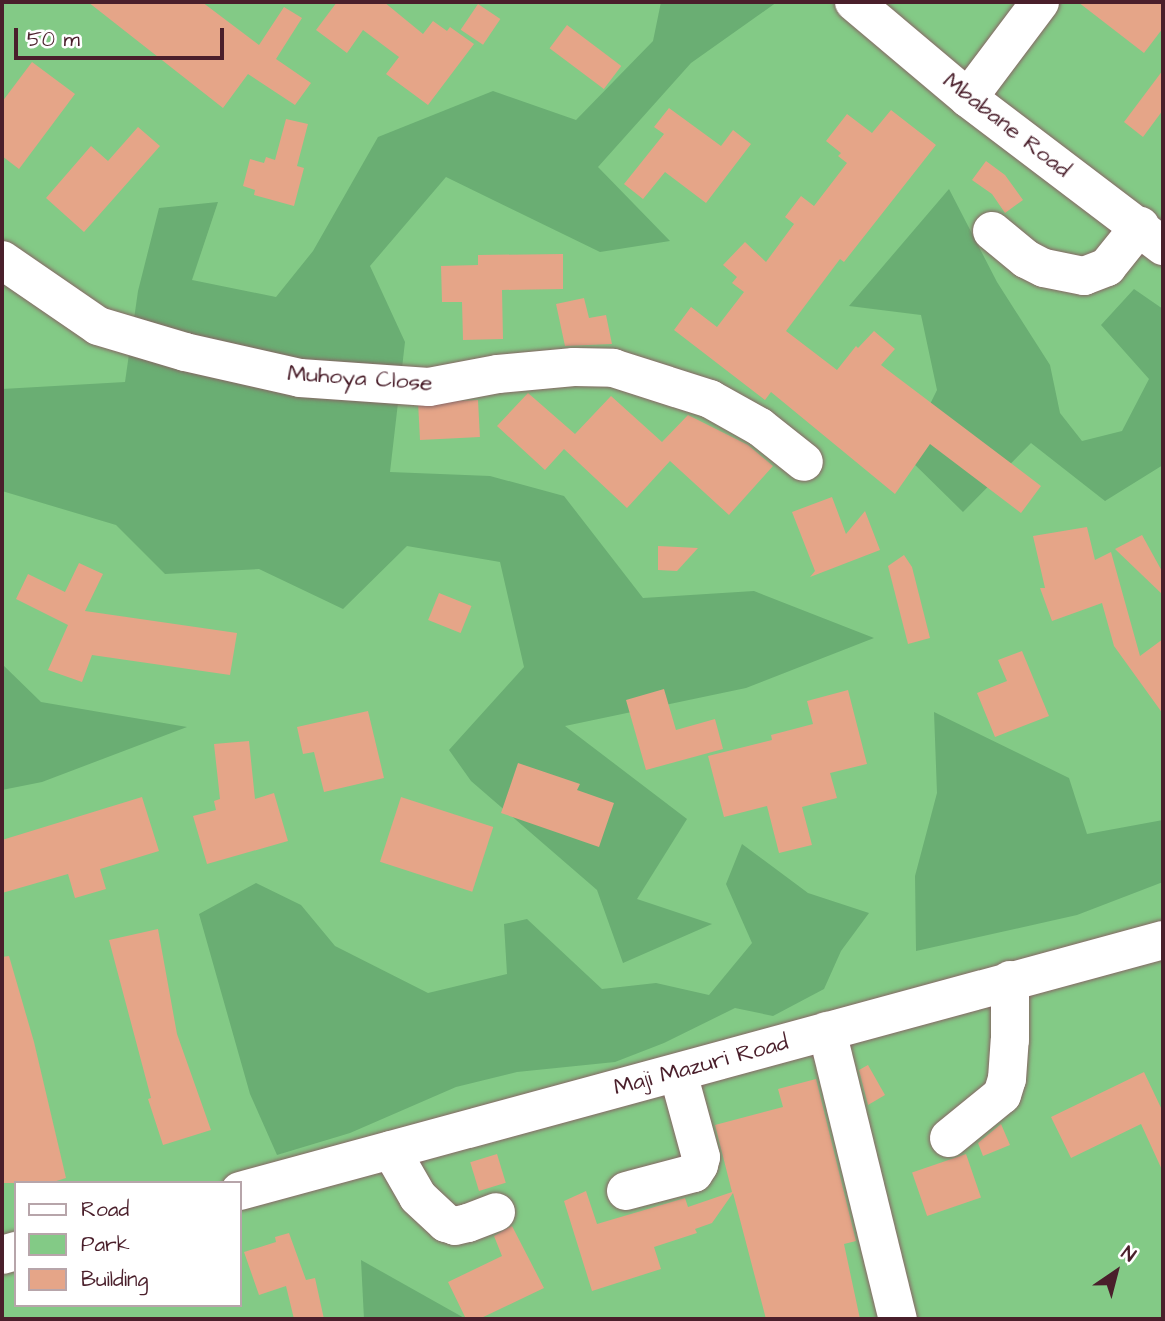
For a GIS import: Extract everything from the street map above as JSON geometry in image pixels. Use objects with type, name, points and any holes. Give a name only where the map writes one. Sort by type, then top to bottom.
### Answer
[{"type":"street","name":"Mbabane Road","points":[[854,2],[968,98],[1152,236]]},
{"type":"street","points":[[968,98],[1040,2]]},
{"type":"street","points":[[992,231],[1026,259],[1044,268],[1084,276],[1107,267],[1152,236]]},
{"type":"street","name":"Muhoya Close","points":[[2,260],[98,326],[185,352],[300,378],[429,387],[498,374],[574,367],[613,368],[710,399],[760,427],[804,462]]},
{"type":"street","name":"Maji Mazuri Road","points":[[242,1190],[1163,940]]},
{"type":"street","points":[[948,1138],[1002,1096],[1007,1079],[1010,1040],[1010,980]]},
{"type":"street","points":[[827,1031],[898,1319]]},
{"type":"street","points":[[626,1191],[694,1173],[699,1166],[701,1157],[678,1073]]},
{"type":"street","points":[[391,1150],[418,1197],[446,1223],[455,1226],[496,1212]]},
{"type":"green space","points":[[2,2],[1163,2],[1163,1319],[2,1319]]},
{"type":"green space","points":[[661,2],[777,2],[691,63],[598,167],[670,241],[600,252],[446,177],[370,266],[405,342],[390,472],[490,476],[564,496],[643,598],[754,591],[874,638],[746,688],[565,726],[687,819],[637,899],[712,924],[623,963],[597,890],[471,781],[449,750],[524,667],[500,562],[407,546],[343,609],[259,569],[165,574],[116,525],[2,491],[2,389],[125,382],[138,291],[159,208],[218,202],[192,280],[276,297],[313,251],[378,137],[493,91],[576,120],[653,41]]},
{"type":"green space","points":[[949,189],[997,282],[1050,365],[1060,413],[1082,441],[1122,431],[1149,379],[1101,325],[1134,289],[1163,309],[1163,465],[1105,501],[1031,443],[963,512],[905,455],[937,390],[921,315],[849,306]]},
{"type":"green space","points":[[2,664],[41,702],[187,727],[42,782],[2,790]]},
{"type":"green space","points":[[934,712],[1069,778],[1087,834],[1163,820],[1163,882],[1077,915],[916,951],[915,876],[937,793]]},
{"type":"green space","points":[[742,844],[808,893],[869,913],[841,951],[824,989],[773,1016],[735,1008],[664,1043],[615,1062],[517,1072],[456,1087],[350,1133],[277,1155],[250,1094],[199,914],[256,883],[301,905],[335,946],[428,993],[507,974],[504,924],[527,919],[602,989],[656,983],[709,995],[752,943],[726,884]]},
{"type":"green space","points":[[361,1260],[466,1319],[364,1319]]},
{"type":"building","points":[[88,2],[202,2],[259,45],[284,7],[302,18],[276,59],[311,83],[295,105],[248,74],[223,108]]},
{"type":"building","points":[[337,2],[384,2],[423,34],[433,21],[447,31],[450,27],[474,44],[428,105],[386,74],[399,57],[363,30],[347,53],[316,30]]},
{"type":"building","points":[[1078,2],[1163,2],[1163,28],[1144,53]]},
{"type":"building","points":[[478,4],[500,19],[483,45],[461,30]]},
{"type":"building","points":[[567,25],[621,66],[604,89],[550,48]]},
{"type":"building","points":[[32,62],[75,94],[19,169],[2,156],[2,102]]},
{"type":"building","points":[[1163,70],[1163,110],[1143,137],[1124,122]]},
{"type":"building","points":[[669,108],[721,146],[733,130],[751,144],[706,203],[665,172],[643,199],[624,184],[664,134],[654,127]]},
{"type":"building","points":[[891,110],[936,145],[844,262],[840,259],[786,331],[837,370],[856,346],[858,348],[874,331],[895,349],[881,365],[1041,486],[1021,513],[930,444],[895,494],[771,392],[765,400],[674,330],[691,307],[717,327],[744,292],[732,283],[737,277],[723,265],[745,242],[766,262],[794,224],[785,217],[801,196],[814,206],[847,163],[838,156],[841,153],[826,141],[847,114],[872,133]]},
{"type":"building","points":[[286,119],[308,124],[297,166],[304,168],[294,206],[254,195],[255,190],[243,186],[250,159],[264,163],[266,157],[275,160]]},
{"type":"building","points":[[138,127],[160,146],[84,232],[46,198],[91,146],[108,161]]},
{"type":"building","points":[[986,161],[1005,175],[1023,200],[1005,213],[992,194],[972,180]]},
{"type":"building","points":[[563,254],[563,289],[502,290],[503,339],[463,340],[462,302],[442,302],[441,266],[478,265],[478,255]]},
{"type":"building","points":[[584,298],[589,318],[606,315],[612,344],[565,346],[556,304]]},
{"type":"building","points":[[528,393],[575,434],[611,396],[662,442],[688,415],[748,445],[773,466],[729,515],[670,461],[627,508],[564,449],[545,470],[497,426]]},
{"type":"building","points":[[478,400],[480,437],[420,440],[418,403]]},
{"type":"building","points":[[832,497],[846,534],[865,511],[880,550],[810,577],[815,571],[792,512]]},
{"type":"building","points":[[1087,527],[1095,560],[1111,552],[1140,656],[1163,639],[1163,714],[1114,646],[1102,603],[1052,621],[1040,588],[1045,588],[1033,536]]},
{"type":"building","points":[[1142,535],[1163,573],[1163,595],[1115,549]]},
{"type":"building","points":[[658,546],[698,548],[677,571],[658,570]]},
{"type":"building","points":[[904,555],[912,567],[930,638],[908,644],[888,566]]},
{"type":"building","points":[[79,563],[103,574],[85,611],[237,633],[230,675],[92,655],[82,682],[48,670],[68,625],[16,599],[28,574],[65,592]]},
{"type":"building","points":[[439,593],[471,606],[461,633],[428,620]]},
{"type":"building","points":[[1022,651],[1049,716],[995,737],[977,693],[1007,681],[998,660]]},
{"type":"building","points":[[664,689],[676,730],[715,719],[723,749],[646,770],[626,700]]},
{"type":"building","points":[[848,690],[867,764],[830,773],[837,798],[802,807],[812,845],[779,853],[767,806],[724,817],[708,756],[772,740],[771,735],[813,724],[807,701]]},
{"type":"building","points":[[368,711],[384,778],[324,792],[314,752],[303,754],[297,727]]},
{"type":"building","points":[[249,741],[255,799],[274,793],[288,841],[207,864],[193,816],[216,810],[214,801],[220,799],[214,744]]},
{"type":"building","points":[[518,763],[580,784],[577,790],[614,803],[599,847],[501,813]]},
{"type":"building","points":[[142,797],[159,851],[100,869],[106,889],[75,898],[68,874],[2,893],[2,840]]},
{"type":"building","points":[[401,797],[493,827],[472,892],[380,862]]},
{"type":"building","points":[[158,929],[177,1034],[211,1130],[163,1145],[148,1099],[151,1098],[109,940]]},
{"type":"building","points":[[9,956],[34,1042],[66,1178],[56,1181],[2,1183],[2,957]]},
{"type":"building","points":[[868,1065],[885,1095],[868,1105],[859,1070]]},
{"type":"building","points":[[1144,1072],[1163,1112],[1163,1172],[1141,1124],[1071,1158],[1051,1117]]},
{"type":"building","points":[[816,1079],[856,1241],[844,1244],[860,1319],[766,1319],[733,1193],[712,1223],[695,1229],[697,1233],[654,1247],[661,1269],[592,1291],[564,1201],[586,1191],[597,1224],[685,1198],[688,1207],[732,1192],[715,1125],[783,1107],[778,1089]]},
{"type":"building","points":[[1001,1124],[1010,1145],[983,1156],[978,1143]]},
{"type":"building","points":[[497,1154],[506,1183],[479,1191],[470,1162]]},
{"type":"building","points":[[966,1154],[981,1197],[927,1216],[912,1173]]},
{"type":"building","points":[[512,1226],[544,1288],[479,1319],[466,1319],[448,1282],[502,1256],[494,1236]]},
{"type":"building","points":[[289,1233],[306,1280],[315,1278],[324,1319],[294,1319],[286,1286],[259,1295],[244,1252],[276,1242],[275,1237]]}]
